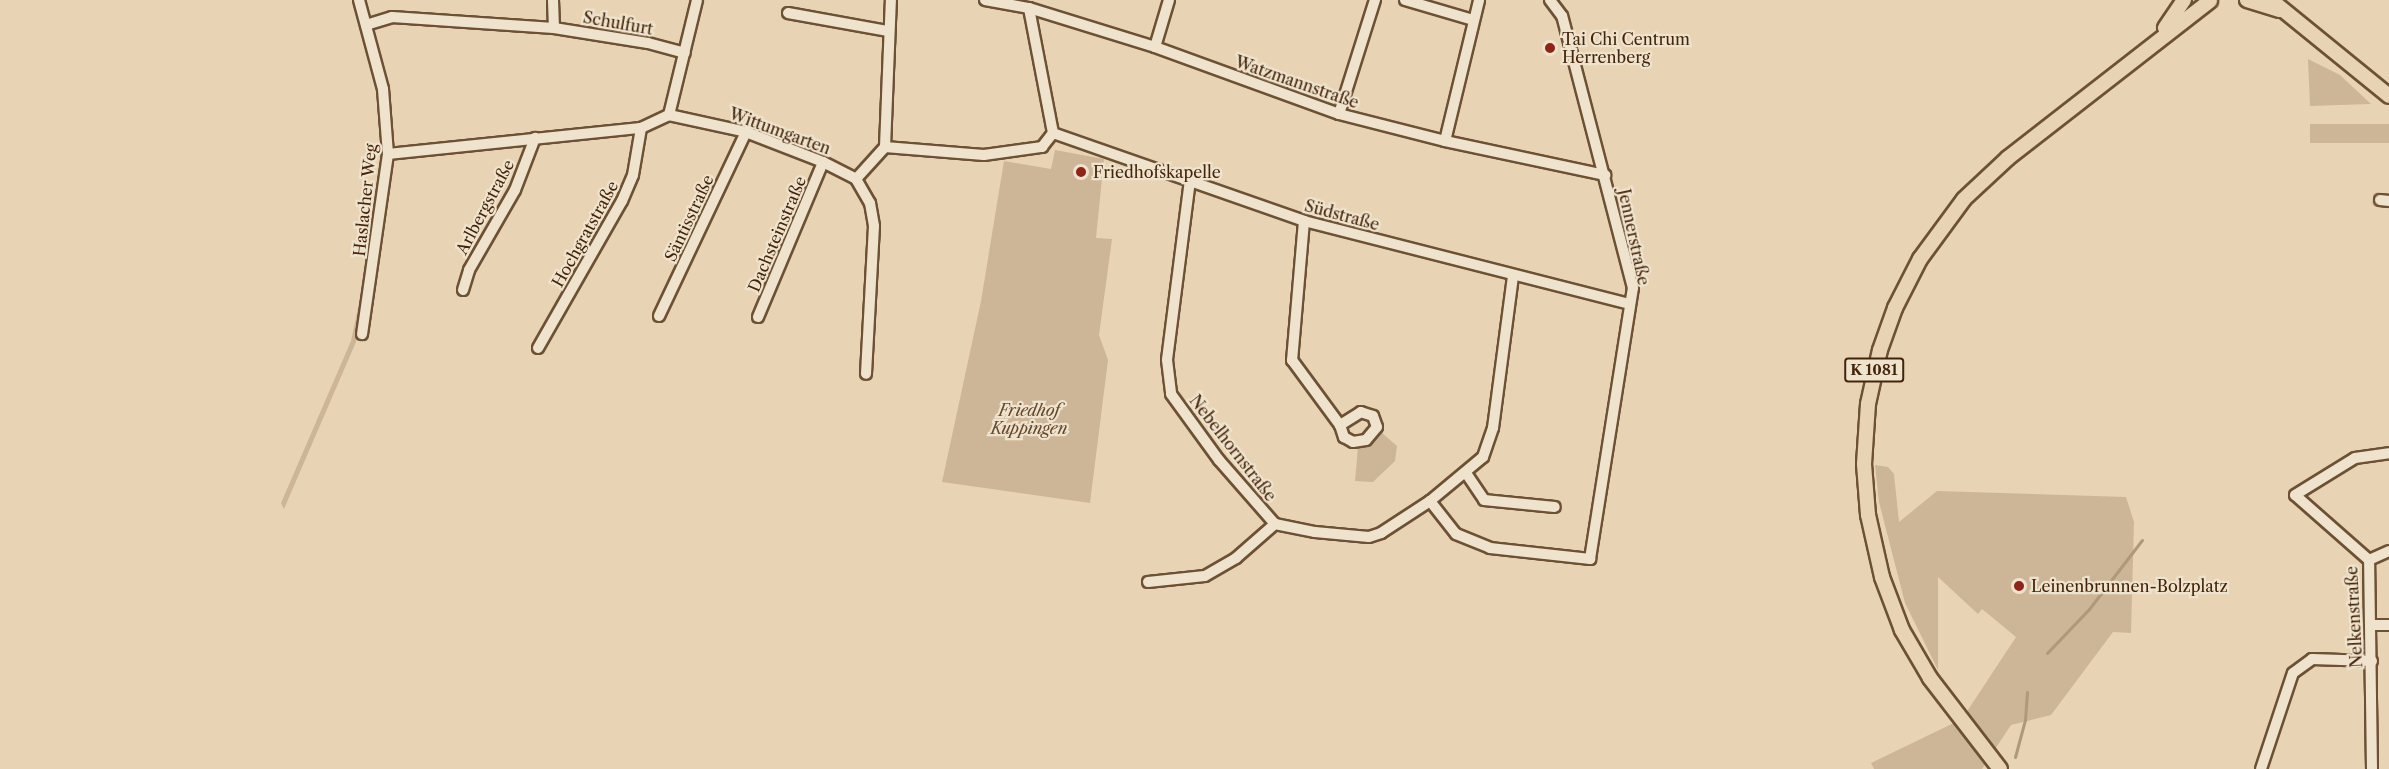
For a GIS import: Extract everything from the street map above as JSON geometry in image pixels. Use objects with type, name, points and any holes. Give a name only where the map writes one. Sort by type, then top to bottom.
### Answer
[{"type":"main road","name":"K 1081","points":[[2150,46],[2184,0]]},
{"type":"main road","name":"K 1081","points":[[2000,769],[1930,678],[1902,630],[1882,577],[1871,537],[1865,482],[1866,424],[1873,377],[1901,294],[1925,250],[1952,213],[2001,164],[2212,0]]},
{"type":"main road","points":[[2247,0],[2285,12]]},
{"type":"main road","points":[[2271,0],[2389,96]]},
{"type":"street","name":"Haslacher Weg","points":[[359,0],[383,89],[388,154],[362,334]]},
{"type":"street","points":[[553,0],[554,28]]},
{"type":"street","points":[[388,154],[641,128],[669,115],[697,0]]},
{"type":"street","points":[[866,374],[874,226],[870,203],[856,179],[885,147],[891,0]]},
{"type":"street","name":"Watzmannstraße","points":[[985,0],[1029,8],[1155,47],[1339,114],[1445,141],[1605,175]]},
{"type":"street","points":[[1155,47],[1169,0]]},
{"type":"street","points":[[1339,114],[1375,0]]},
{"type":"street","points":[[1405,0],[1473,20]]},
{"type":"street","points":[[1445,141],[1479,0]]},
{"type":"street","name":"Jennerstraße","points":[[1430,501],[1456,534],[1490,548],[1590,559],[1633,288],[1563,16],[1550,0]]},
{"type":"street","points":[[885,147],[999,154],[1042,147],[1053,133],[1029,8]]},
{"type":"street","points":[[788,13],[888,31]]},
{"type":"street","name":"Schulfurt","points":[[366,25],[392,17],[554,28],[648,43],[685,54]]},
{"type":"street","name":"Wittumgarten","points":[[669,115],[746,132],[823,162],[856,179]]},
{"type":"street","name":"Hochgratstraße","points":[[538,348],[622,201],[633,175],[641,128]]},
{"type":"street","name":"Säntisstraße","points":[[659,316],[746,132]]},
{"type":"street","name":"Südstraße","points":[[1053,133],[1304,220],[1513,276],[1630,304]]},
{"type":"street","name":"Arlbergstraße","points":[[464,290],[469,270],[515,190],[535,138]]},
{"type":"street","name":"Dachsteinstraße","points":[[758,317],[823,162]]},
{"type":"street","name":"Nebelhornstraße","points":[[1190,180],[1167,360],[1171,394],[1220,460],[1275,524],[1315,532],[1369,537],[1395,526],[1466,473],[1483,457],[1493,429],[1513,276]]},
{"type":"street","points":[[1304,220],[1292,360],[1340,425]]},
{"type":"street","name":"Nelkenstraße","points":[[2372,769],[2372,625],[2369,560],[2295,495],[2355,458],[2389,453]]},
{"type":"street","points":[[1466,473],[1484,500],[1555,507]]},
{"type":"street","points":[[1148,582],[1205,576],[1236,558],[1275,524]]},
{"type":"street","points":[[2369,560],[2389,551]]},
{"type":"street","points":[[2372,625],[2389,625]]},
{"type":"street","points":[[2262,769],[2293,673],[2312,659],[2372,661]]},
{"type":"green space","points":[[2308,59],[2340,75],[2371,104],[2310,106]]},
{"type":"green space","points":[[2310,124],[2389,124],[2389,143],[2310,143]]},
{"type":"green space","name":"Friedhof Kuppingen","points":[[1055,150],[1104,159],[1096,238],[1112,239],[1099,335],[1108,360],[1090,503],[942,482],[981,301],[1004,161],[1051,169]]},
{"type":"green space","points":[[362,289],[365,289],[356,342],[284,509],[281,503],[351,341]]},
{"type":"green space","points":[[1382,433],[1397,446],[1395,461],[1373,482],[1355,481],[1358,447]]},
{"type":"green space","points":[[1875,465],[1888,467],[1894,474],[1899,522],[1937,491],[2126,497],[2134,522],[2131,633],[2113,632],[2051,715],[2011,725],[1982,769],[1874,769],[1871,763],[1962,719],[2016,637],[1982,609],[1978,614],[1938,577],[1938,670],[1905,603],[1879,502]]},
{"type":"waterway","points":[[2047,653],[2089,609],[2142,540]]},
{"type":"waterway","points":[[2015,757],[2025,720],[2027,692]]},
{"type":"place","name":"Tai Chi Centrum Herrenberg","points":[[1550,48]]},
{"type":"place","name":"Friedhofskapelle","points":[[1081,172]]},
{"type":"place","name":"Leinenbrunnen-Bolzplatz","points":[[2019,586]]}]
